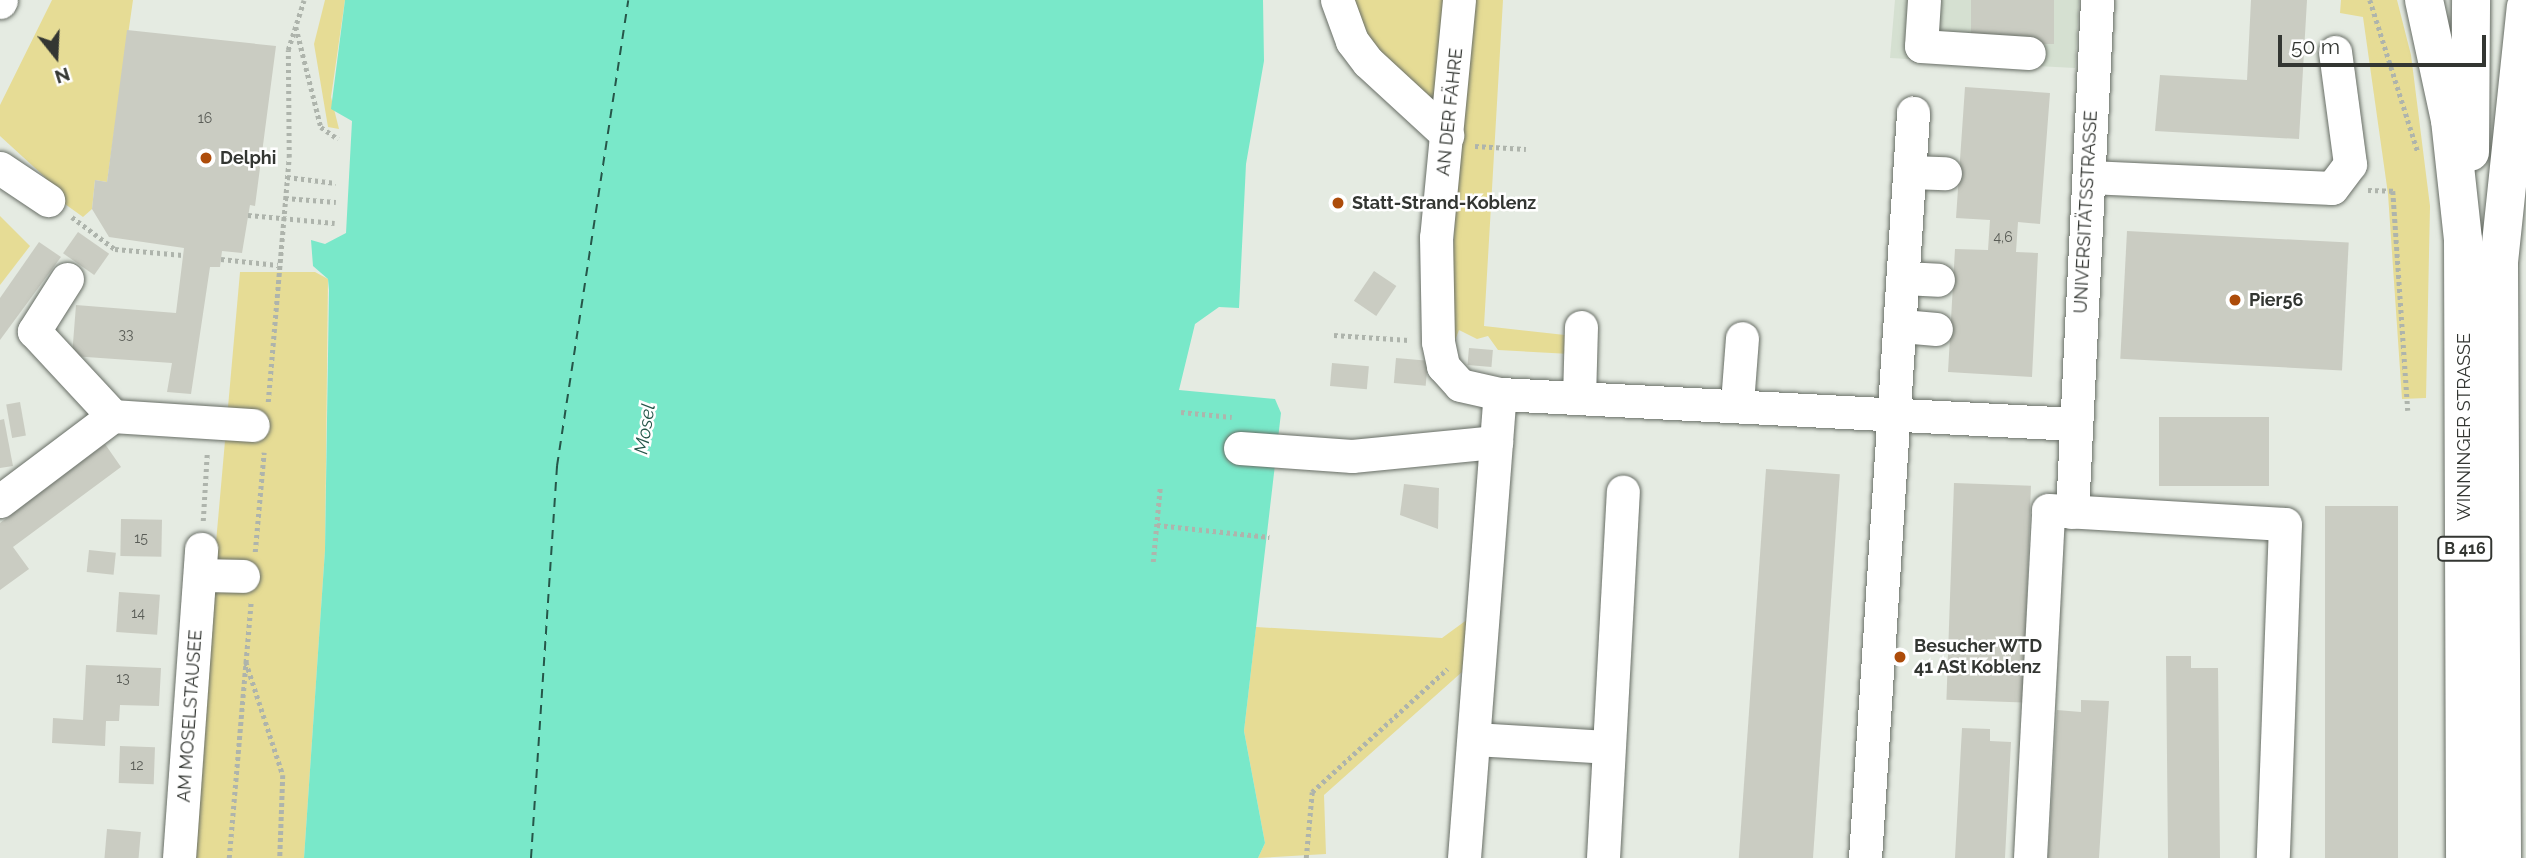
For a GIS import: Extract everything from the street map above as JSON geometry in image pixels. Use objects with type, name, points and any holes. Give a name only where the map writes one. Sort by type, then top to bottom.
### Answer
[{"type":"main road","name":"WINNINGER STRASSE","points":[[2424,0],[2450,120],[2463,240],[2465,858]]},
{"type":"main road","points":[[2463,240],[2473,110],[2471,0]]},
{"type":"main road","points":[[2494,0],[2491,137],[2500,228]]},
{"type":"main road","name":"WINNINGER STRASSE","points":[[2502,858],[2500,228],[2526,8]]},
{"type":"street","points":[[1337,0],[1346,31],[1368,62],[1447,140]]},
{"type":"street","name":"AN DER FÄHRE","points":[[1459,0],[1436,237],[1438,342],[1443,366],[1460,385],[1500,394],[1737,403],[2074,425]]},
{"type":"street","points":[[1924,0],[1921,46],[2029,54]]},
{"type":"street","name":"UNIVERSITÄTSSTRASSE","points":[[2072,512],[2074,425],[2097,0]]},
{"type":"street","points":[[2089,177],[2332,188],[2350,164],[2335,52]]},
{"type":"street","points":[[1865,858],[1897,414],[1913,113]]},
{"type":"street","points":[[0,168],[48,200]]},
{"type":"street","points":[[1910,172],[1945,173]]},
{"type":"street","points":[[1904,278],[1937,280]]},
{"type":"street","points":[[67,279],[34,331],[113,416]]},
{"type":"street","points":[[1902,326],[1936,328]]},
{"type":"street","points":[[1579,398],[1581,327]]},
{"type":"street","points":[[1737,403],[1742,338]]},
{"type":"street","points":[[1464,858],[1478,650],[1500,394]]},
{"type":"street","points":[[0,501],[113,416],[253,425]]},
{"type":"street","points":[[1240,448],[1352,456],[1496,442]]},
{"type":"street","points":[[1603,858],[1623,492]]},
{"type":"street","points":[[2030,858],[2048,510],[2285,524],[2273,858]]},
{"type":"street","points":[[201,562],[243,576]]},
{"type":"street","name":"AM MOSELSTAUSEE","points":[[180,858],[201,562]]},
{"type":"street","points":[[1474,739],[1607,747]]},
{"type":"path","points":[[221,259],[278,265],[287,177],[288,50],[304,0]]},
{"type":"path","points":[[2370,0],[2420,157]]},
{"type":"path","points":[[296,26],[321,127],[338,139]]},
{"type":"path","points":[[1447,140],[1526,149]]},
{"type":"path","points":[[287,177],[336,183]]},
{"type":"path","points":[[2393,191],[2408,410]]},
{"type":"path","points":[[285,198],[336,202]]},
{"type":"path","points":[[48,200],[115,249],[183,255]]},
{"type":"path","points":[[248,215],[335,223]]},
{"type":"path","points":[[1334,335],[1438,342]]},
{"type":"path","points":[[201,562],[209,421]]},
{"type":"path","points":[[1153,562],[1160,488]]},
{"type":"path","points":[[1157,525],[1269,537]]},
{"type":"path","points":[[1306,858],[1312,792],[1452,665],[1478,650]]},
{"type":"path","points":[[246,660],[283,775],[280,858]]},
{"type":"shaded area","points":[[52,0],[133,0],[107,182],[95,180],[92,209],[83,217],[40,186],[46,178],[0,136],[0,105]]},
{"type":"shaded area","points":[[325,0],[345,0],[331,97],[339,129],[328,127],[314,44]]},
{"type":"shaded area","points":[[1345,0],[1448,0],[1442,115],[1393,79]]},
{"type":"shaded area","points":[[1467,0],[1503,0],[1484,326],[1565,335],[1570,354],[1498,350],[1488,336],[1477,339],[1459,330],[1454,343],[1449,328]]},
{"type":"shaded area","points":[[1895,0],[2079,0],[2075,68],[1890,58]]},
{"type":"shaded area","points":[[2341,0],[2397,0],[2411,55],[2430,206],[2426,398],[2402,399],[2388,194],[2363,17],[2340,13]]},
{"type":"shaded area","points":[[0,216],[30,246],[0,285]]},
{"type":"shaded area","points":[[240,272],[315,272],[328,279],[325,550],[304,858],[188,858]]},
{"type":"shaded area","points":[[1468,619],[1462,672],[1324,795],[1326,854],[1258,858],[1265,843],[1244,731],[1256,627],[1442,638]]},
{"type":"water","name":"Mosel","points":[[345,0],[1263,0],[1264,61],[1246,164],[1239,308],[1219,307],[1195,324],[1179,390],[1275,399],[1281,413],[1244,731],[1265,843],[1258,858],[304,858],[325,550],[329,290],[328,279],[313,266],[311,240],[325,244],[346,233],[352,121],[331,109]]},
{"type":"building","points":[[1971,0],[2054,0],[2054,44],[1971,44]]},
{"type":"building","points":[[2251,0],[2307,0],[2299,139],[2155,131],[2160,75],[2247,80]]},
{"type":"building","points":[[127,30],[276,46],[255,206],[250,205],[242,253],[222,251],[220,267],[210,267],[191,394],[167,392],[172,363],[72,356],[76,305],[176,313],[184,248],[109,237],[92,209],[95,180],[107,182]]},
{"type":"building","points":[[1965,87],[2050,93],[2040,224],[2018,222],[2016,252],[2038,253],[2032,377],[1948,372],[1955,249],[1988,250],[1990,220],[1956,218]]},
{"type":"building","name":"Pier56","points":[[2127,231],[2349,243],[2342,370],[2120,359]]},
{"type":"building","points":[[78,232],[109,254],[94,275],[63,253]]},
{"type":"building","points":[[39,242],[61,257],[0,340],[0,298]]},
{"type":"building","points":[[1374,271],[1396,286],[1376,316],[1354,301]]},
{"type":"building","points":[[1469,348],[1493,350],[1491,367],[1468,365]]},
{"type":"building","points":[[1396,358],[1428,361],[1426,386],[1394,383]]},
{"type":"building","points":[[1332,363],[1369,366],[1367,389],[1330,386]]},
{"type":"building","points":[[20,402],[26,435],[12,438],[6,404]]},
{"type":"building","points":[[2159,417],[2269,417],[2269,486],[2159,486]]},
{"type":"building","points":[[4,419],[13,466],[0,468],[0,420]]},
{"type":"building","points":[[105,444],[121,467],[13,547],[29,569],[0,590],[0,523]]},
{"type":"building","points":[[1766,469],[1840,474],[1813,858],[1739,858]]},
{"type":"building","points":[[1954,483],[2031,486],[2023,703],[1946,700]]},
{"type":"building","points":[[1404,484],[1439,488],[1438,529],[1400,515]]},
{"type":"building","points":[[2325,506],[2398,506],[2398,858],[2325,858]]},
{"type":"building","points":[[121,519],[162,520],[161,557],[120,556]]},
{"type":"building","points":[[89,550],[116,553],[114,575],[87,572]]},
{"type":"building","points":[[119,592],[160,595],[157,635],[116,632]]},
{"type":"building","points":[[2166,656],[2191,656],[2191,668],[2218,668],[2220,858],[2168,858]]},
{"type":"building","points":[[86,665],[161,668],[159,706],[120,705],[119,721],[106,721],[105,746],[52,743],[53,718],[83,720]]},
{"type":"building","points":[[2081,700],[2109,701],[2099,858],[2048,858],[2057,710],[2081,712]]},
{"type":"building","points":[[1962,728],[1990,729],[1990,741],[2011,742],[2005,858],[1955,858]]},
{"type":"building","points":[[120,746],[155,747],[154,784],[119,783]]},
{"type":"building","points":[[107,829],[141,832],[139,858],[104,858]]},
{"type":"ferry route","points":[[531,858],[557,466],[628,0]]},
{"type":"place","name":"Delphi","points":[[206,158]]},
{"type":"place","name":"Statt-Strand-Koblenz","points":[[1338,203]]},
{"type":"place","name":"Pier56","points":[[2235,300]]},
{"type":"place","name":"Besucher WTD 41 ASt Koblenz","points":[[1900,657]]}]
